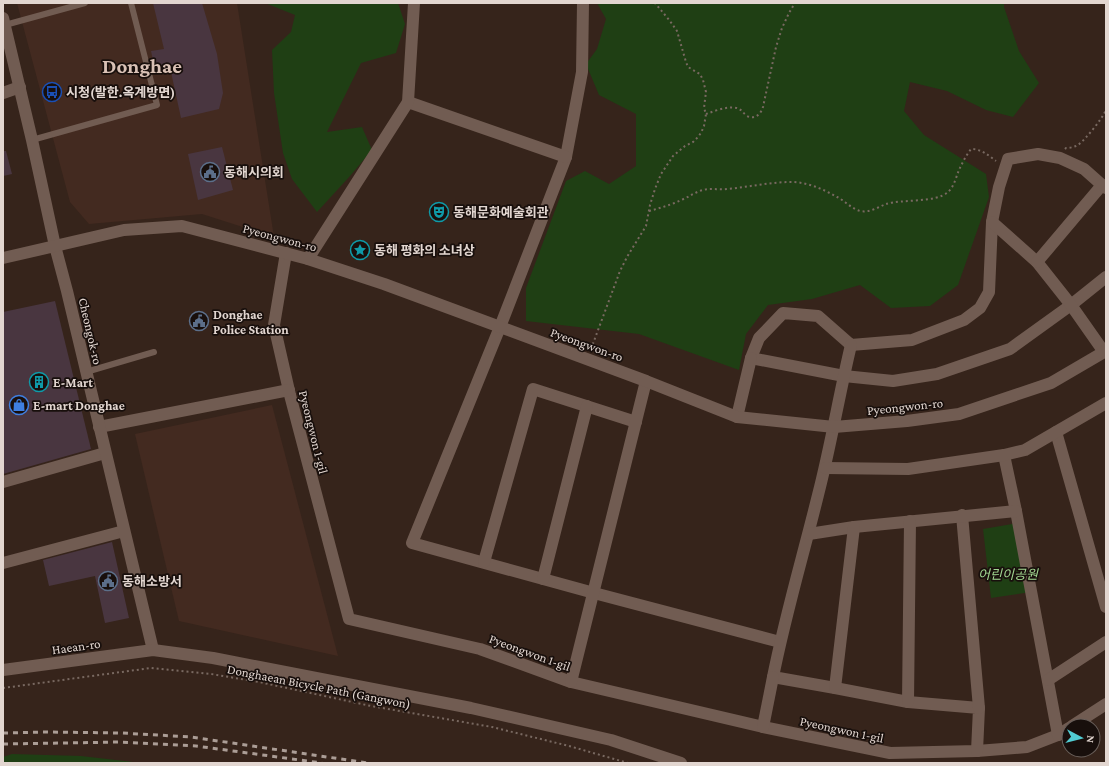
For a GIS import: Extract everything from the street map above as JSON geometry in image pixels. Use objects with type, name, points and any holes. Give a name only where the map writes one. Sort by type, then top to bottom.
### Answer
[{"type":"street","points":[[308,259],[408,102],[414,3]]},
{"type":"street","points":[[583,3],[582,72],[566,157],[500,327],[412,542],[594,593],[780,642]]},
{"type":"street","name":"Cheongok-ro","points":[[4,21],[55,246],[153,650]]},
{"type":"street","points":[[3,93],[20,87]]},
{"type":"street","points":[[408,102],[566,157]]},
{"type":"street","points":[[737,417],[751,358],[759,338],[782,313],[818,316],[851,345],[912,340],[964,320],[980,308],[989,292],[992,222],[999,187],[1008,160],[1038,154],[1060,158],[1084,169],[1104,187],[1037,262]]},
{"type":"street","points":[[992,222],[1037,262],[1105,351]]},
{"type":"street","name":"Pyeongwon-ro","points":[[3,258],[124,230],[182,226],[308,259],[384,284],[646,381],[737,417],[834,427],[907,421],[959,414],[1051,383],[1105,351]]},
{"type":"street","name":"Pyeongwon 1-gil","points":[[286,253],[274,325],[289,390],[349,619],[480,649],[572,682],[763,726],[890,753],[977,751],[1027,747],[1061,733]]},
{"type":"street","points":[[751,358],[844,376],[893,381],[937,374],[1010,349],[1071,305],[1106,277]]},
{"type":"street","points":[[763,726],[780,642],[825,468],[851,345]]},
{"type":"street","points":[[572,682],[646,381]]},
{"type":"street","points":[[484,562],[533,389],[636,422]]},
{"type":"street","points":[[99,427],[289,390]]},
{"type":"street","points":[[825,468],[908,469],[1004,455],[1025,450],[1106,403]]},
{"type":"street","points":[[543,579],[587,406]]},
{"type":"street","points":[[1056,432],[1106,607]]},
{"type":"street","points":[[3,482],[106,453]]},
{"type":"street","points":[[1004,455],[1016,510],[1058,735]]},
{"type":"street","points":[[809,534],[854,527],[1016,510]]},
{"type":"street","points":[[962,515],[979,708],[977,751]]},
{"type":"street","points":[[908,702],[910,521]]},
{"type":"street","points":[[835,688],[854,527]]},
{"type":"street","points":[[3,563],[124,532]]},
{"type":"street","points":[[1048,680],[1106,642]]},
{"type":"street","name":"Haean-ro","points":[[3,670],[153,650],[214,658],[471,708],[553,726],[610,740],[681,763]]},
{"type":"street","points":[[773,678],[908,702],[979,708]]},
{"type":"street","points":[[1084,718],[1106,704]]},
{"type":"lane","points":[[4,21],[85,3]]},
{"type":"lane","points":[[32,140],[157,105],[131,3]]},
{"type":"lane","points":[[86,372],[154,352]]},
{"type":"path","points":[[587,359],[620,271],[645,230],[655,189],[665,167],[677,151],[697,138],[704,126],[706,114],[704,108],[706,92],[703,80],[700,74],[688,67],[677,31],[655,3]]},
{"type":"path","points":[[706,114],[721,109],[736,108],[741,110],[747,116],[758,116],[762,111],[776,47],[787,18],[795,3]]},
{"type":"path","points":[[1060,158],[1066,148],[1078,144],[1097,124],[1106,110]]},
{"type":"path","points":[[649,211],[680,201],[704,190],[790,182],[816,187],[837,197],[855,209],[865,212],[891,203],[933,198],[944,195],[953,186],[961,165],[971,150],[977,149],[982,151],[1006,167]]},
{"type":"path","name":"Donghaean Bicycle Path (Gangwon)","points":[[3,688],[151,668],[211,674],[259,682],[371,706],[492,727],[628,763]]},
{"type":"shaded area","points":[[17,3],[237,3],[274,237],[202,214],[89,224],[70,202]]},
{"type":"shaded area","points":[[272,405],[338,656],[179,621],[135,434]]},
{"type":"green space","points":[[265,3],[398,3],[405,24],[396,53],[361,63],[327,132],[362,127],[372,150],[317,212],[292,179],[283,153],[274,93],[272,50],[291,32],[295,15]]},
{"type":"green space","points":[[597,3],[1004,3],[1019,51],[1039,83],[1013,117],[986,110],[947,91],[910,82],[904,111],[924,135],[986,174],[989,197],[958,285],[930,306],[891,308],[860,285],[812,299],[768,305],[746,334],[739,370],[639,334],[526,321],[526,288],[566,181],[585,171],[609,184],[636,166],[636,114],[599,95],[586,64],[597,49],[606,19]]},
{"type":"green space","name":"어린이공원","points":[[1018,523],[1031,592],[991,598],[983,529]]},
{"type":"green space","points":[[12,754],[81,756],[142,763],[3,763],[3,757]]},
{"type":"building","points":[[153,3],[202,3],[217,54],[223,93],[219,109],[181,118],[171,72],[156,74],[151,51],[164,49]]},
{"type":"building","name":"동해시의회","points":[[222,147],[233,190],[198,200],[188,154]]},
{"type":"building","points":[[3,151],[6,151],[12,174],[3,176]]},
{"type":"building","name":"E-Mart","points":[[55,301],[91,449],[3,474],[3,312]]},
{"type":"building","name":"동해소방서","points":[[112,542],[129,618],[105,623],[95,576],[49,586],[43,560]]},
{"type":"railway","points":[[3,733],[122,733],[191,737],[368,763]]},
{"type":"railway","points":[[3,744],[120,742],[196,746],[322,763]]},
{"type":"place","name":"시청(발한.옥계방면)","points":[[52,92]]},
{"type":"place","name":"동해시의회","points":[[210,172]]},
{"type":"place","name":"동해문화예술회관","points":[[439,212]]},
{"type":"place","name":"동해 평화의 소녀상","points":[[360,250]]},
{"type":"place","name":"Donghae Police Station","points":[[199,321]]},
{"type":"place","name":"E-Mart","points":[[39,382]]},
{"type":"place","name":"E-mart Donghae","points":[[19,405]]},
{"type":"place","name":"동해소방서","points":[[108,581]]},
{"type":"district","name":"Donghae","points":[[142,66]]}]
